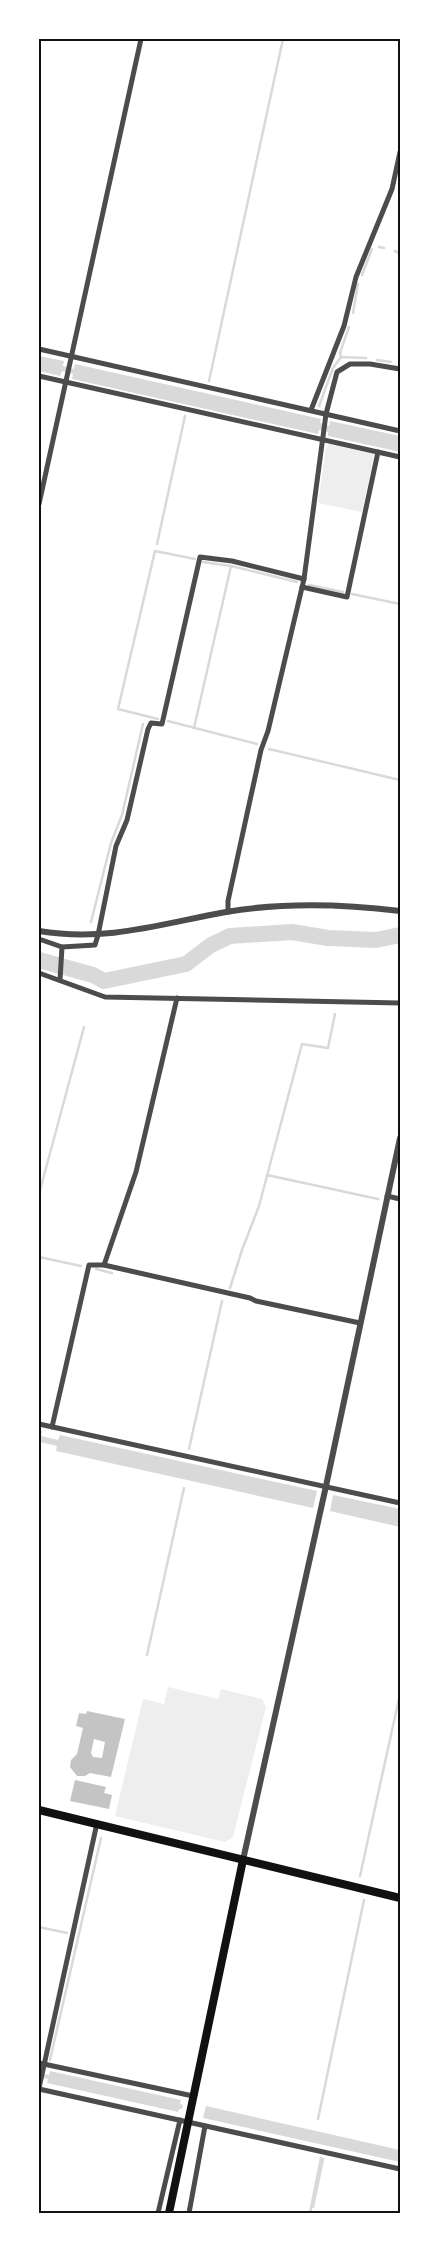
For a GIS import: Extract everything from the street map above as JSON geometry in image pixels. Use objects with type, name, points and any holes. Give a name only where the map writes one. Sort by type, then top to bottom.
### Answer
[{"type":"main road","points":[[39,1810],[400,1898]]},
{"type":"main road","points":[[169,2213],[184,2121],[193,2096],[243,1860]]},
{"type":"street","points":[[39,504],[141,39]]},
{"type":"street","points":[[310,410],[344,326],[356,277],[392,189],[400,152]]},
{"type":"street","points":[[39,350],[400,430]]},
{"type":"street","points":[[228,912],[228,901],[261,750],[268,731],[304,579],[326,414],[337,372],[350,364],[370,364],[400,369]]},
{"type":"street","points":[[39,376],[400,457]]},
{"type":"street","points":[[302,587],[347,597],[378,452]]},
{"type":"street","points":[[39,939],[62,948],[94,945],[98,935],[116,846],[127,820],[148,729],[151,723],[162,724],[200,557],[232,561],[304,579]]},
{"type":"street","points":[[39,931],[59,934],[98,935],[134,931],[228,912],[297,906],[350,904],[400,911]]},
{"type":"street","points":[[60,977],[62,948]]},
{"type":"street","points":[[39,973],[60,977],[94,995],[105,997],[400,1002]]},
{"type":"street","points":[[104,1265],[136,1172],[177,998]]},
{"type":"street","points":[[243,1860],[326,1486],[400,1138]]},
{"type":"street","points":[[387,1196],[400,1199]]},
{"type":"street","points":[[52,1427],[89,1265],[104,1265],[250,1298],[256,1301],[360,1323]]},
{"type":"street","points":[[39,1424],[400,1503]]},
{"type":"street","points":[[97,1824],[41,2063],[42,2073],[39,2088],[400,2169]]},
{"type":"street","points":[[41,2063],[193,2096]]},
{"type":"street","points":[[158,2213],[184,2121]]},
{"type":"street","points":[[189,2213],[205,2126]]},
{"type":"shaded area","points":[[39,356],[64,361],[63,366],[74,369],[75,364],[321,419],[320,423],[329,426],[330,421],[400,436],[400,452],[328,436],[328,432],[319,430],[318,434],[72,379],[73,374],[62,371],[60,376],[39,371]]},
{"type":"shaded area","points":[[329,444],[374,454],[362,512],[318,503],[326,447]]},
{"type":"shaded area","points":[[39,1430],[42,1431],[41,1436],[58,1440],[60,1435],[317,1491],[313,1508],[56,1451],[57,1446],[40,1442],[39,1445]]},
{"type":"shaded area","points":[[333,1495],[400,1509],[400,1527],[330,1511]]},
{"type":"shaded area","points":[[168,1687],[218,1699],[221,1689],[262,1699],[266,1707],[233,1837],[225,1842],[115,1816],[143,1699],[164,1704]]},
{"type":"shaded area","points":[[50,2071],[181,2100],[182,2109],[179,2109],[178,2112],[47,2083],[48,2079],[39,2077],[39,2073],[49,2075]]},
{"type":"shaded area","points":[[206,2106],[400,2150],[400,2162],[203,2118]]},
{"type":"building","points":[[87,1711],[125,1719],[111,1777],[90,1773],[85,1776],[77,1776],[70,1767],[71,1760],[77,1754],[83,1728],[76,1726],[79,1713],[86,1714]],"holes":[[[94,1739],[105,1742],[102,1758],[93,1757],[91,1753]]]},
{"type":"building","points":[[75,1780],[106,1787],[104,1793],[112,1795],[109,1809],[70,1801]]},
{"type":"waterway","points":[[209,381],[283,39]]},
{"type":"waterway","points":[[379,247],[384,248]]},
{"type":"waterway","points":[[362,275],[372,249]]},
{"type":"waterway","points":[[395,251],[400,253]]},
{"type":"waterway","points":[[353,313],[358,284]]},
{"type":"waterway","points":[[341,357],[340,353],[349,327]]},
{"type":"waterway","points":[[319,406],[333,368],[341,357],[366,358]]},
{"type":"waterway","points":[[377,360],[391,362]]},
{"type":"waterway","points":[[157,544],[185,416]]},
{"type":"waterway","points":[[158,719],[118,709],[155,551],[195,559]]},
{"type":"waterway","points":[[203,562],[231,566],[297,582]]},
{"type":"waterway","points":[[194,728],[231,566]]},
{"type":"waterway","points":[[309,585],[343,592]]},
{"type":"waterway","points":[[352,594],[400,604]]},
{"type":"waterway","points":[[400,632],[400,640]]},
{"type":"waterway","points":[[168,721],[257,744]]},
{"type":"waterway","points":[[91,922],[111,843],[122,815],[143,724]]},
{"type":"waterway","points":[[269,749],[400,780]]},
{"type":"waterway","points":[[39,960],[93,975],[104,981],[186,964],[211,945],[230,936],[292,932],[328,938],[376,940],[400,935]]},
{"type":"waterway","points":[[230,1288],[259,1206],[302,1044],[328,1048],[335,1014]]},
{"type":"waterway","points":[[39,1194],[84,1027]]},
{"type":"waterway","points":[[267,1175],[378,1199]]},
{"type":"waterway","points":[[39,1257],[81,1266]]},
{"type":"waterway","points":[[96,1269],[112,1273]]},
{"type":"waterway","points":[[189,1449],[222,1301]]},
{"type":"waterway","points":[[147,1655],[184,1488]]},
{"type":"waterway","points":[[360,1876],[400,1694]]},
{"type":"waterway","points":[[50,2060],[101,1838]]},
{"type":"waterway","points":[[318,2119],[364,1900]]},
{"type":"waterway","points":[[39,1927],[67,1933]]},
{"type":"waterway","points":[[310,2213],[321,2158]]},
{"type":"waterway","points":[[313,2207],[323,2159]]}]
